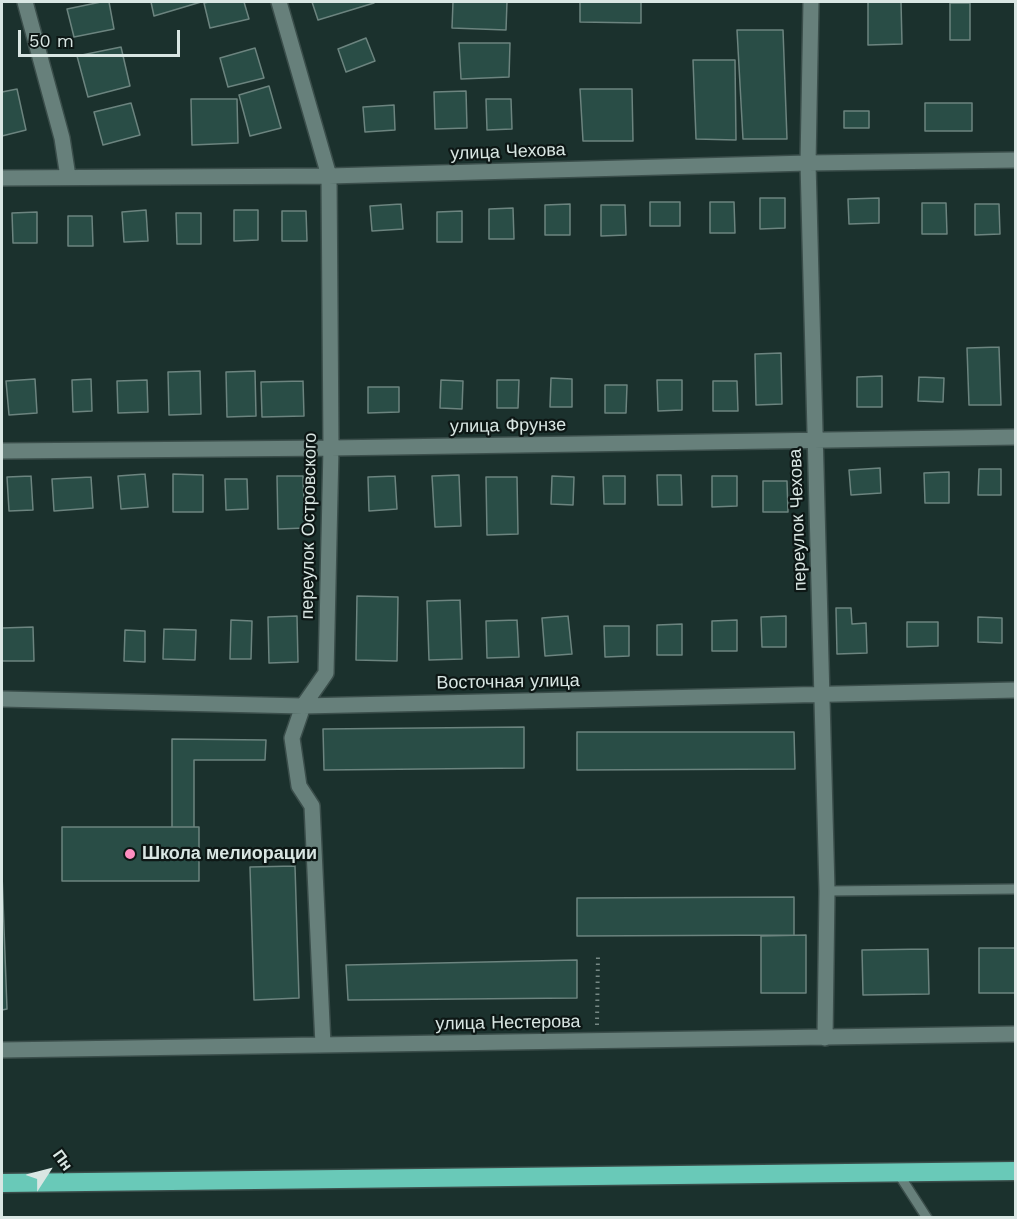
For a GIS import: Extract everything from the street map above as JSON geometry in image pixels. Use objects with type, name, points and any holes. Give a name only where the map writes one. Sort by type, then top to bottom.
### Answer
[{"type":"highway","points":[[2,1183],[1016,1171]]},
{"type":"street","points":[[25,2],[62,138],[68,177]]},
{"type":"street","name":"переулок Островского","points":[[279,2],[328,176],[331,448],[326,674],[303,706],[292,738],[299,786],[312,806],[323,1045]]},
{"type":"street","name":"переулок Чехова","points":[[811,2],[808,163],[827,891],[825,1038]]},
{"type":"street","name":"улица Чехова","points":[[2,178],[328,176],[808,163],[1016,160]]},
{"type":"street","name":"улица Фрунзе","points":[[2,450],[331,448],[1016,437]]},
{"type":"street","name":"Восточная улица","points":[[2,699],[303,706],[1016,690]]},
{"type":"street","name":"улица Нестерова","points":[[2,1050],[1016,1034]]},
{"type":"lane","points":[[827,891],[1016,889]]},
{"type":"lane","points":[[898,1173],[927,1218]]},
{"type":"path","points":[[596,1041],[598,955]]},
{"type":"building","points":[[109,2],[114,29],[74,37],[67,9]]},
{"type":"building","points":[[151,2],[201,2],[154,16]]},
{"type":"building","points":[[244,2],[249,19],[210,28],[204,3]]},
{"type":"building","points":[[312,2],[374,2],[374,3],[318,20]]},
{"type":"building","points":[[453,2],[507,2],[506,30],[452,28]]},
{"type":"building","points":[[580,2],[641,2],[641,23],[580,22]]},
{"type":"building","points":[[868,2],[901,2],[902,44],[868,45]]},
{"type":"building","points":[[950,3],[970,3],[970,40],[950,40]]},
{"type":"building","points":[[737,30],[783,30],[787,139],[743,139]]},
{"type":"building","points":[[366,38],[375,61],[346,72],[338,49]]},
{"type":"building","points":[[459,43],[510,43],[509,77],[461,79]]},
{"type":"building","points":[[121,47],[130,86],[88,97],[77,56]]},
{"type":"building","points":[[255,48],[264,78],[228,87],[220,58]]},
{"type":"building","points":[[693,60],[735,60],[736,140],[696,139]]},
{"type":"building","points":[[269,86],[281,128],[250,136],[239,95]]},
{"type":"building","points":[[17,89],[26,130],[2,136],[2,92]]},
{"type":"building","points":[[580,89],[632,89],[633,141],[583,141]]},
{"type":"building","points":[[466,91],[467,128],[435,129],[434,92]]},
{"type":"building","points":[[191,99],[237,99],[238,143],[192,145]]},
{"type":"building","points":[[486,99],[511,99],[512,129],[487,130]]},
{"type":"building","points":[[131,103],[140,135],[103,145],[94,112]]},
{"type":"building","points":[[925,103],[972,103],[972,131],[925,131]]},
{"type":"building","points":[[394,105],[395,130],[365,132],[363,107]]},
{"type":"building","points":[[844,111],[869,111],[869,128],[844,128]]},
{"type":"building","points":[[760,198],[785,198],[785,228],[760,229]]},
{"type":"building","points":[[879,198],[879,223],[849,224],[848,199]]},
{"type":"building","points":[[650,202],[680,202],[680,226],[650,226]]},
{"type":"building","points":[[710,202],[734,202],[735,233],[710,233]]},
{"type":"building","points":[[922,203],[946,203],[947,234],[922,234]]},
{"type":"building","points":[[401,204],[403,229],[372,231],[370,206]]},
{"type":"building","points":[[570,204],[570,235],[545,235],[545,205]]},
{"type":"building","points":[[975,204],[999,204],[1000,234],[975,235]]},
{"type":"building","points":[[601,205],[625,205],[626,235],[601,236]]},
{"type":"building","points":[[513,208],[514,239],[489,239],[489,209]]},
{"type":"building","points":[[146,210],[148,241],[124,242],[122,212]]},
{"type":"building","points":[[234,210],[258,210],[258,240],[234,241]]},
{"type":"building","points":[[282,211],[306,211],[307,241],[282,241]]},
{"type":"building","points":[[462,211],[462,242],[437,242],[437,212]]},
{"type":"building","points":[[37,212],[37,243],[13,243],[12,213]]},
{"type":"building","points":[[176,213],[201,213],[201,244],[177,244]]},
{"type":"building","points":[[68,216],[92,216],[93,246],[68,246]]},
{"type":"building","points":[[999,347],[1001,405],[969,405],[967,348]]},
{"type":"building","points":[[781,353],[782,404],[756,405],[755,354]]},
{"type":"building","points":[[200,371],[201,414],[169,415],[168,372]]},
{"type":"building","points":[[255,371],[256,416],[227,417],[226,372]]},
{"type":"building","points":[[882,376],[882,407],[857,407],[857,377]]},
{"type":"building","points":[[919,377],[944,378],[943,402],[918,401]]},
{"type":"building","points":[[551,378],[572,379],[572,407],[550,407]]},
{"type":"building","points":[[35,379],[37,413],[9,415],[6,381]]},
{"type":"building","points":[[91,379],[92,411],[73,412],[72,380]]},
{"type":"building","points":[[147,380],[148,412],[118,413],[117,381]]},
{"type":"building","points":[[441,380],[463,381],[462,409],[440,408]]},
{"type":"building","points":[[497,380],[519,380],[518,408],[497,408]]},
{"type":"building","points":[[657,380],[682,380],[682,410],[658,411]]},
{"type":"building","points":[[303,381],[304,416],[262,417],[261,382]]},
{"type":"building","points":[[713,381],[737,381],[738,411],[713,411]]},
{"type":"building","points":[[605,385],[627,385],[626,413],[605,413]]},
{"type":"building","points":[[368,387],[399,387],[399,412],[368,413]]},
{"type":"building","points":[[880,468],[881,493],[851,495],[849,470]]},
{"type":"building","points":[[979,469],[1001,469],[1001,495],[978,495]]},
{"type":"building","points":[[949,472],[949,503],[925,503],[924,473]]},
{"type":"building","points":[[145,474],[148,507],[121,509],[118,476]]},
{"type":"building","points":[[173,474],[203,475],[203,512],[173,512]]},
{"type":"building","points":[[459,475],[461,526],[435,527],[432,476]]},
{"type":"building","points":[[657,475],[681,475],[682,505],[658,505]]},
{"type":"building","points":[[31,476],[33,510],[9,511],[7,477]]},
{"type":"building","points":[[277,476],[303,476],[305,528],[278,529]]},
{"type":"building","points":[[395,476],[397,509],[369,511],[368,477]]},
{"type":"building","points":[[552,476],[574,477],[573,505],[551,504]]},
{"type":"building","points":[[603,476],[625,476],[625,504],[604,504]]},
{"type":"building","points":[[712,476],[737,476],[737,506],[712,507]]},
{"type":"building","points":[[91,477],[93,508],[54,511],[52,479]]},
{"type":"building","points":[[486,477],[517,477],[518,534],[487,535]]},
{"type":"building","points":[[225,479],[247,479],[248,509],[226,510]]},
{"type":"building","points":[[763,481],[787,481],[788,512],[763,512]]},
{"type":"building","points":[[357,596],[398,597],[397,661],[356,660]]},
{"type":"building","points":[[460,600],[462,659],[429,660],[427,601]]},
{"type":"building","points":[[836,608],[851,608],[852,624],[866,623],[867,653],[837,654]]},
{"type":"building","points":[[297,616],[298,662],[269,663],[268,617]]},
{"type":"building","points":[[568,616],[572,654],[545,656],[542,618]]},
{"type":"building","points":[[786,616],[786,647],[762,647],[761,617]]},
{"type":"building","points":[[978,617],[1002,618],[1002,643],[978,642]]},
{"type":"building","points":[[231,620],[252,621],[251,659],[230,659]]},
{"type":"building","points":[[517,620],[519,657],[487,658],[486,621]]},
{"type":"building","points":[[737,620],[737,651],[712,651],[712,621]]},
{"type":"building","points":[[907,622],[938,622],[938,646],[907,647]]},
{"type":"building","points":[[682,624],[682,655],[657,655],[657,625]]},
{"type":"building","points":[[604,626],[629,626],[629,656],[605,657]]},
{"type":"building","points":[[33,627],[34,661],[2,661],[2,628]]},
{"type":"building","points":[[164,629],[196,630],[195,660],[163,659]]},
{"type":"building","points":[[125,630],[145,631],[145,662],[124,661]]},
{"type":"building","points":[[524,727],[524,768],[324,770],[323,729]]},
{"type":"building","points":[[577,732],[794,732],[795,769],[577,770]]},
{"type":"building","points":[[172,739],[266,740],[265,760],[194,760],[194,827],[172,827]]},
{"type":"building","name":"Школа мелиорации","points":[[62,827],[199,827],[199,881],[62,881]]},
{"type":"building","points":[[295,866],[299,998],[254,1000],[250,867]]},
{"type":"building","points":[[2,874],[7,1009],[2,1010]]},
{"type":"building","points":[[794,897],[794,935],[577,936],[577,898]]},
{"type":"building","points":[[806,935],[806,993],[761,993],[761,936]]},
{"type":"building","points":[[979,948],[1016,948],[1016,993],[979,993]]},
{"type":"building","points":[[928,949],[929,994],[863,995],[862,950]]},
{"type":"building","points":[[577,960],[577,998],[348,1000],[346,965]]},
{"type":"place","name":"Школа мелиорации","points":[[130,854]]}]
